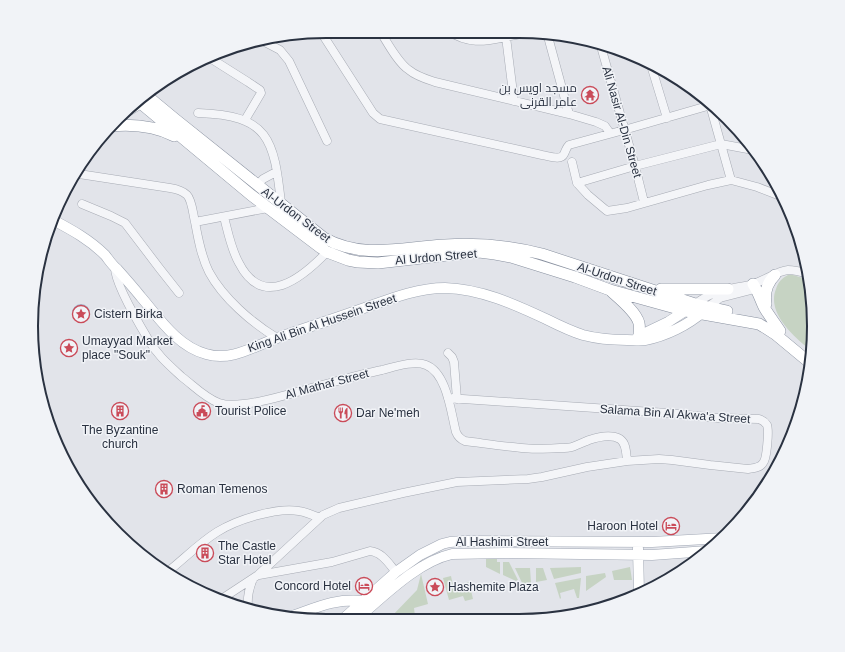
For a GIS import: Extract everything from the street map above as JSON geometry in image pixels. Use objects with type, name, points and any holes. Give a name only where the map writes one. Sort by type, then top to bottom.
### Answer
[{"type":"highway","name":"Al-Urdon Street","points":[[148,100],[324,238],[336,244],[351,249],[373,251],[455,244],[509,247],[542,254],[650,289],[697,309]]},
{"type":"highway","name":"Al Urdon Street","points":[[147,101],[190,145],[251,195],[327,252],[348,260],[373,263],[479,252],[511,257],[575,277],[610,290],[762,325],[805,359]]},
{"type":"highway","points":[[119,125],[141,125],[167,132],[190,145]]},
{"type":"highway","points":[[769,314],[766,301],[766,290],[771,277]]},
{"type":"highway","points":[[754,286],[765,308],[780,331]]},
{"type":"highway","points":[[650,289],[728,289]]},
{"type":"highway","points":[[610,290],[637,317],[640,329],[636,338]]},
{"type":"highway","name":"Al Urdon Street","points":[[697,309],[759,318],[780,331],[806,351]]},
{"type":"main road","name":"King Ali Bin Al Hussein Street","points":[[57,222],[82,236],[104,255],[170,331],[182,342],[198,351],[214,356],[229,356],[382,301],[409,293],[431,289],[443,288],[468,291],[498,299],[582,335],[603,339],[636,338],[645,340],[686,324],[697,309]]},
{"type":"main road","points":[[636,338],[697,309]]},
{"type":"main road","name":"Al Hashimi Street","points":[[349,614],[396,572],[427,551],[450,542],[652,542],[714,539]]},
{"type":"main road","points":[[639,587],[638,570],[641,542]]},
{"type":"main road","name":"Al Hashimi Street","points":[[363,614],[409,576],[425,565],[452,554],[652,555],[697,552]]},
{"type":"main road","points":[[640,554],[643,586]]},
{"type":"main road","points":[[625,555],[632,560],[638,570]]},
{"type":"main road","points":[[301,613],[324,604],[338,601],[364,601]]},
{"type":"street","points":[[325,38],[373,113],[380,119],[558,158],[563,156],[569,145],[705,106]]},
{"type":"street","points":[[385,38],[401,62],[408,70],[417,75],[435,82],[569,114],[602,124],[610,133]]},
{"type":"street","points":[[461,38],[477,42],[497,38]]},
{"type":"street","points":[[506,38],[514,101]]},
{"type":"street","points":[[550,40],[569,114]]},
{"type":"street","points":[[269,44],[280,50],[289,61],[327,141]]},
{"type":"street","name":"Ali Nasir Al-Din Street","points":[[602,50],[644,202]]},
{"type":"street","points":[[214,61],[260,90],[261,93],[245,120]]},
{"type":"street","points":[[653,72],[667,118]]},
{"type":"street","points":[[712,112],[731,180]]},
{"type":"street","points":[[198,113],[226,115],[245,120],[259,130],[268,141],[273,156],[281,203]]},
{"type":"street","points":[[577,183],[635,166],[721,144],[745,149]]},
{"type":"street","points":[[572,162],[577,183],[588,196],[604,210],[609,212],[731,180],[774,194]]},
{"type":"street","points":[[257,185],[263,179],[276,172]]},
{"type":"street","points":[[82,174],[170,188],[182,191],[188,196],[203,257],[209,272],[226,296],[243,313],[277,338]]},
{"type":"street","points":[[82,204],[117,218],[124,223],[180,293]]},
{"type":"street","points":[[195,222],[268,208]]},
{"type":"street","points":[[224,217],[233,248],[240,265],[250,280],[264,286],[275,287],[294,280],[312,267],[327,252]]},
{"type":"street","name":"Al Mathaf Street","points":[[115,268],[121,288],[146,337],[158,354],[198,390],[219,403],[234,405],[250,403],[371,372],[416,363],[426,365],[435,371],[448,398],[457,437],[465,441],[526,449],[551,449],[572,447],[599,437],[619,438],[625,445],[627,461]]},
{"type":"street","points":[[697,309],[720,298],[754,286],[788,270],[801,272]]},
{"type":"street","points":[[697,309],[709,295],[728,289],[754,286]]},
{"type":"street","points":[[448,354],[452,357],[454,362],[458,399]]},
{"type":"street","name":"Salama Bin Al Akwa'a Street","points":[[256,577],[320,518],[339,508],[457,482],[537,478],[592,466],[627,461],[665,459],[748,469],[759,467],[763,464],[767,449],[768,427],[759,419],[718,418],[667,413],[448,398]]},
{"type":"street","points":[[172,569],[217,532],[253,517],[276,512],[299,510],[320,518]]},
{"type":"street","points":[[226,596],[256,577],[332,562],[370,551],[376,552],[385,558],[396,572]]},
{"type":"street","points":[[248,603],[250,587],[256,577]]},
{"type":"green space","points":[[793,275],[803,278],[805,288],[807,326],[806,346],[784,324],[775,307],[774,298],[777,287],[780,280],[784,277]]},
{"type":"green space","points":[[486,559],[497,559],[497,562],[500,562],[500,574],[486,567]]},
{"type":"green space","points":[[503,562],[509,562],[518,580],[516,581],[503,575]]},
{"type":"green space","points":[[581,567],[581,573],[554,579],[550,568]]},
{"type":"green space","points":[[630,567],[632,580],[614,580],[612,571]]},
{"type":"green space","points":[[515,568],[530,568],[531,583],[523,585]]},
{"type":"green space","points":[[536,568],[543,568],[547,580],[536,582]]},
{"type":"green space","points":[[605,573],[606,577],[586,591],[586,576]]},
{"type":"green space","points":[[421,574],[428,604],[414,608],[415,614],[394,614],[417,590]]},
{"type":"green space","points":[[451,576],[453,586],[469,582],[473,599],[465,601],[463,596],[449,600],[443,578]]},
{"type":"green space","points":[[581,578],[579,598],[577,598],[574,589],[560,593],[560,599],[555,583]]},
{"type":"water","name":"Cistern Birka","points":[[77,304],[85,304],[90,309],[88,320],[85,322],[77,322],[72,317],[72,309]]},
{"type":"place","name":"مسجد اويس بن عامر القرنى","points":[[590,95]]},
{"type":"place","name":"Cistern Birka","points":[[81,314]]},
{"type":"place","name":"Umayyad Market place \"Souk\"","points":[[69,348]]},
{"type":"place","name":"The Byzantine church","points":[[120,411]]},
{"type":"place","name":"Tourist Police","points":[[202,411]]},
{"type":"place","name":"Dar Ne'meh","points":[[343,413]]},
{"type":"place","name":"Roman Temenos","points":[[164,489]]},
{"type":"place","name":"Haroon Hotel","points":[[671,526]]},
{"type":"place","name":"The Castle Star Hotel","points":[[205,553]]},
{"type":"place","name":"Concord Hotel","points":[[364,586]]},
{"type":"place","name":"Hashemite Plaza","points":[[435,587]]}]
